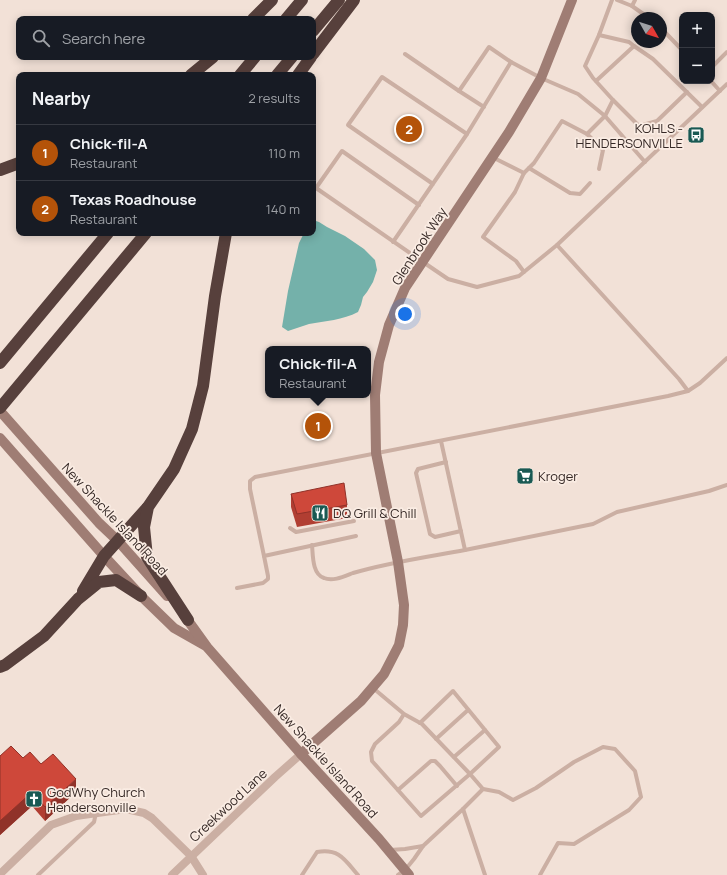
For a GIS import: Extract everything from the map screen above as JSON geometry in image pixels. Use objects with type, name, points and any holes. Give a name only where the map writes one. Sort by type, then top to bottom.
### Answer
[{"type":"highway","points":[[256,16],[272,0]]},
{"type":"highway","points":[[289,16],[302,0]]},
{"type":"highway","points":[[316,27],[339,0]]},
{"type":"highway","points":[[316,50],[354,0]]},
{"type":"highway","points":[[195,72],[209,60]]},
{"type":"highway","points":[[242,72],[252,60]]},
{"type":"highway","points":[[280,72],[290,60]]},
{"type":"highway","points":[[300,72],[309,60]]},
{"type":"highway","points":[[0,170],[16,164]]},
{"type":"highway","points":[[0,364],[106,236]]},
{"type":"highway","points":[[0,410],[144,236]]},
{"type":"highway","points":[[78,599],[104,556],[148,507],[174,469],[192,429],[203,386],[215,296],[225,236]]},
{"type":"highway","points":[[148,507],[144,527],[147,557],[188,620]]},
{"type":"highway","points":[[0,668],[44,636],[78,599],[99,582],[116,580],[141,596]]},
{"type":"main road","name":"Glenbrook Way","points":[[301,754],[361,701],[384,674],[400,645],[404,605],[398,562],[376,453],[375,395],[379,362],[389,325],[405,288],[509,132],[541,78],[572,0]]},
{"type":"main road","name":"New Shackle Island Road","points":[[0,410],[99,523],[118,541],[158,585],[188,620],[207,647],[388,850],[404,873]]},
{"type":"main road","name":"New Shackle Island Road","points":[[0,438],[141,596],[174,628],[207,647]]},
{"type":"street","name":"Creekwood Lane","points":[[172,875],[301,754]]},
{"type":"street","points":[[0,874],[52,825],[76,816],[126,809],[144,813],[152,818],[191,856],[203,875]]},
{"type":"lane","points":[[612,0],[599,35],[585,66],[596,81],[639,126],[656,122],[687,92]]},
{"type":"lane","points":[[617,0],[632,6],[640,12]]},
{"type":"lane","points":[[632,6],[635,0]]},
{"type":"lane","points":[[667,34],[680,48]]},
{"type":"lane","points":[[599,35],[631,44]]},
{"type":"lane","points":[[459,91],[489,47],[511,62],[541,78],[578,94],[605,116],[645,162]]},
{"type":"lane","points":[[596,81],[632,48]]},
{"type":"lane","points":[[637,48],[653,59],[702,107]]},
{"type":"lane","points":[[715,64],[727,52]]},
{"type":"lane","points":[[405,54],[484,107]]},
{"type":"lane","points":[[393,242],[467,134],[511,62]]},
{"type":"lane","points":[[433,184],[348,125],[382,77],[467,134]]},
{"type":"lane","points":[[714,84],[720,91]]},
{"type":"lane","points":[[419,205],[342,151],[316,188],[448,279],[477,287],[519,276],[524,272],[557,245],[727,84]]},
{"type":"lane","points":[[587,134],[605,116],[613,100]]},
{"type":"lane","points":[[524,272],[516,261],[483,237],[515,192],[524,174],[534,163],[562,121],[587,134],[603,150],[600,169]]},
{"type":"lane","points":[[492,157],[524,174]]},
{"type":"lane","points":[[529,168],[570,193],[580,194],[590,183]]},
{"type":"lane","points":[[557,245],[674,373],[688,391]]},
{"type":"lane","points":[[237,588],[263,582],[268,579],[250,489],[250,481],[255,477],[688,391],[700,383],[727,358]]},
{"type":"lane","points":[[441,441],[465,550]]},
{"type":"lane","points":[[446,462],[418,469],[416,473],[430,534],[435,537],[461,531]]},
{"type":"lane","points":[[312,545],[316,572],[322,578],[339,578],[362,570],[398,562],[593,524],[618,512],[709,491],[727,485]]},
{"type":"lane","points":[[290,528],[296,532],[354,521]]},
{"type":"lane","points":[[264,556],[356,536]]},
{"type":"lane","points":[[373,687],[404,714],[422,724],[483,789],[499,792],[513,800],[536,788],[574,762],[603,747],[615,749],[635,771],[641,797],[629,810],[574,844],[558,843],[540,875]]},
{"type":"lane","points":[[404,714],[399,722],[375,744],[371,752],[372,761],[421,816],[457,786],[499,747],[453,691],[420,723]]},
{"type":"lane","points":[[436,739],[468,710]]},
{"type":"lane","points":[[454,757],[485,730]]},
{"type":"lane","points":[[398,790],[431,761],[435,761],[457,786]]},
{"type":"lane","points":[[404,873],[423,846],[483,789]]},
{"type":"lane","points":[[463,809],[485,875]]},
{"type":"lane","points":[[38,875],[94,822],[96,813]]},
{"type":"lane","points":[[388,850],[423,846]]},
{"type":"lane","points":[[302,875],[317,852],[326,851],[334,852],[342,858],[358,875]]},
{"type":"water","points":[[316,221],[345,236],[364,249],[375,260],[377,270],[373,282],[363,297],[358,312],[340,319],[309,324],[288,331],[282,327],[288,291],[299,243],[302,236],[316,236]]},
{"type":"building","points":[[344,483],[347,505],[297,514],[291,494]]},
{"type":"building","name":"GodWhy Church Hendersonville","points":[[11,746],[23,758],[30,752],[41,764],[53,754],[76,779],[45,807],[32,792],[0,821],[0,756]]},
{"type":"place","name":"Texas Roadhouse","points":[[409,129]]},
{"type":"place","name":"KOHLS - HENDERSONVILLE","points":[[696,135]]},
{"type":"place","name":"Chick-fil-A","points":[[318,426]]},
{"type":"place","name":"Kroger","points":[[525,476]]},
{"type":"place","name":"DQ Grill & Chill","points":[[320,513]]},
{"type":"place","name":"GodWhy Church Hendersonville","points":[[34,799]]}]
